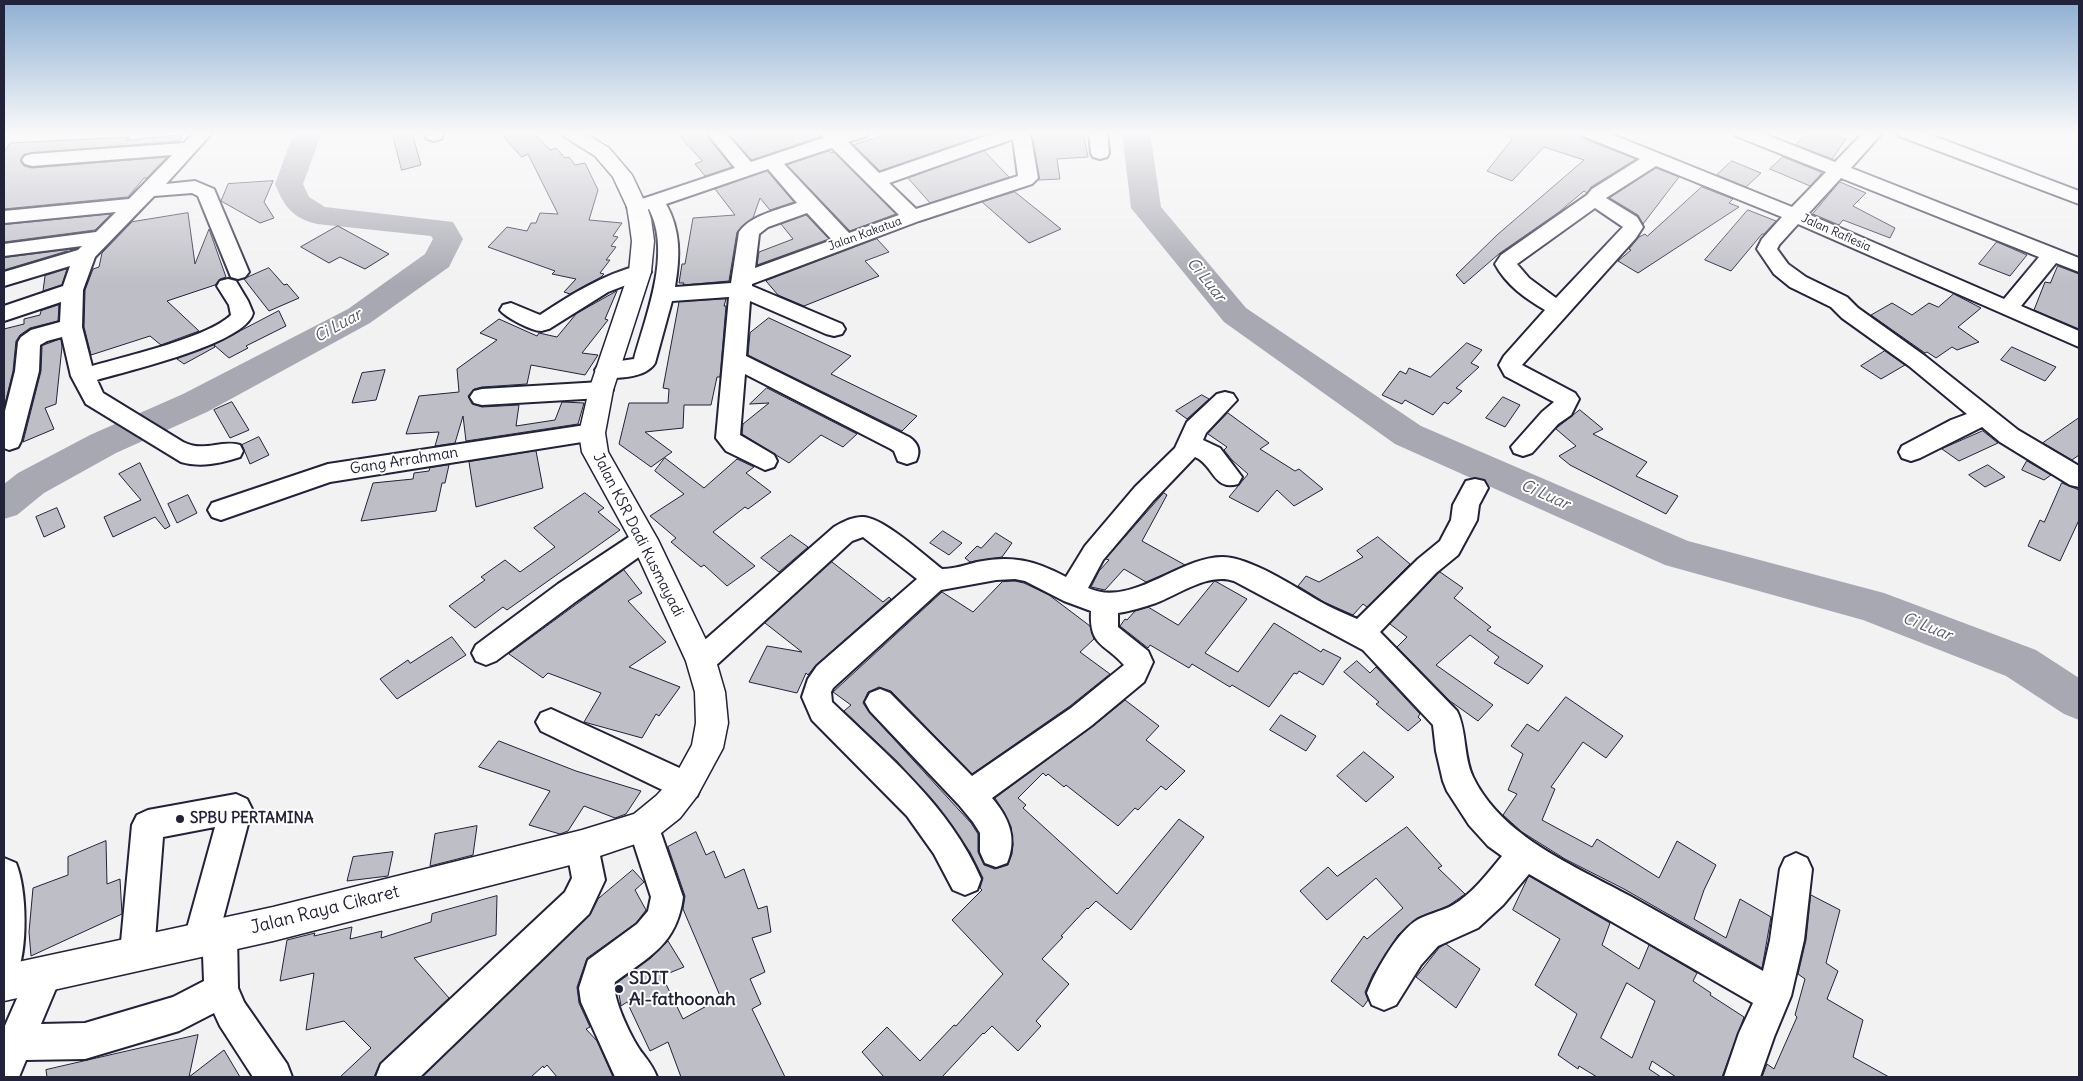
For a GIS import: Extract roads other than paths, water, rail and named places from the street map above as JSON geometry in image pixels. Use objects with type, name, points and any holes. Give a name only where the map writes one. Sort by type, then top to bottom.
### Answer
[{"type":"main road","name":"Jalan KSR Dadi Kusmayadi","points":[[628,182],[646,204],[641,269],[604,380],[592,433],[595,452],[644,540],[701,661],[710,692],[712,723],[707,748],[686,786],[668,807],[644,826]]},
{"type":"main road","name":"Jalan Raya Cikaret","points":[[4,983],[273,924],[582,846],[644,826]]},
{"type":"street","points":[[156,182],[85,255],[72,290],[71,327],[83,376],[94,398],[190,456],[216,456],[231,450]]},
{"type":"street","points":[[482,397],[604,380],[642,365],[662,295],[669,252],[665,222],[646,204],[710,182]]},
{"type":"street","points":[[790,182],[845,241]]},
{"type":"street","points":[[877,182],[912,217]]},
{"type":"street","name":"Jalan Kakatua","points":[[742,285],[845,241],[1018,182]]},
{"type":"street","points":[[1558,309],[1535,293],[1508,270],[1506,264],[1508,260],[1616,182]]},
{"type":"street","name":"Jalan Raflesia","points":[[1712,182],[1796,216],[2079,340]]},
{"type":"street","points":[[1827,182],[1769,243],[1767,249],[1780,269],[1798,282],[1839,302],[1850,313],[1917,361],[2009,436],[2079,478]]},
{"type":"street","points":[[1870,182],[2079,265]]},
{"type":"street","points":[[2038,182],[2079,198]]},
{"type":"street","points":[[4,216],[195,188],[207,193],[242,310],[242,316],[236,324],[226,331],[83,376]]},
{"type":"street","points":[[1523,447],[1550,418],[1563,409],[1567,399],[1513,370],[1510,365],[1633,227],[1630,221],[1594,199]]},
{"type":"street","points":[[765,461],[735,446],[728,438],[742,285],[749,232],[761,223],[810,205]]},
{"type":"street","points":[[4,250],[103,237]]},
{"type":"street","points":[[2008,308],[2052,254]]},
{"type":"street","points":[[4,279],[85,255]]},
{"type":"street","points":[[511,310],[541,324],[590,291],[641,269],[668,262]]},
{"type":"street","points":[[662,295],[742,285],[834,329]]},
{"type":"street","points":[[4,314],[72,290]]},
{"type":"street","points":[[9,441],[28,371],[29,342],[39,335],[71,327]]},
{"type":"street","points":[[736,360],[900,442],[906,447],[906,454]]},
{"type":"street","points":[[1072,591],[1094,553],[1144,494],[1186,453],[1196,428],[1225,400]]},
{"type":"street","points":[[1911,452],[1960,426],[1984,417]]},
{"type":"street","name":"Gang Arrahman","points":[[221,510],[328,473],[592,433]]},
{"type":"street","points":[[1190,444],[1211,454],[1229,477]]},
{"type":"street","points":[[1361,634],[1427,566],[1449,548],[1464,520],[1466,505],[1476,488]]},
{"type":"street","points":[[701,661],[842,534],[862,526],[871,529],[936,579],[945,580],[1009,568],[1022,569],[1035,573],[1092,601],[1105,603],[1152,594],[1209,569],[1222,568],[1257,580],[1373,642],[1447,720],[1451,751],[1458,781],[1480,815],[1499,835],[1525,854],[1774,996]]},
{"type":"street","points":[[486,653],[568,592],[644,540]]},
{"type":"street","points":[[936,579],[827,675],[818,684],[815,695],[816,702],[822,711],[918,806],[945,843],[965,879]]},
{"type":"street","points":[[970,795],[1081,717],[1134,673],[1139,662],[1138,659],[1107,634],[1104,627],[1105,603]]},
{"type":"street","points":[[880,702],[970,795],[996,829],[996,852]]},
{"type":"street","points":[[551,722],[686,786]]},
{"type":"street","points":[[137,953],[148,825],[236,808],[210,937],[221,990],[232,1014],[274,1077]]},
{"type":"street","points":[[639,1077],[629,1066],[598,1002],[596,988],[600,972],[649,936],[661,922],[665,911],[667,897],[644,826]]},
{"type":"street","points":[[394,1077],[576,903],[589,880],[582,846]]},
{"type":"street","points":[[1384,993],[1409,953],[1426,934],[1466,916],[1491,894],[1525,854]]},
{"type":"street","points":[[1742,1077],[1756,1033],[1774,996],[1787,940],[1796,869]]},
{"type":"street","points":[[4,874],[8,934],[7,954],[4,965]]},
{"type":"street","points":[[9,1056],[45,974]]},
{"type":"street","points":[[9,1056],[85,1041],[179,1013],[221,990]]},
{"type":"waterway","name":"Ci Luar","points":[[4,505],[31,483],[103,444],[195,403],[359,316],[438,260],[448,239],[442,228],[317,215],[297,202],[290,182]]},
{"type":"waterway","name":"Ci Luar","points":[[1143,182],[1146,208],[1235,315],[1408,435],[1679,554],[1870,605],[2021,663],[2079,701]]},
{"type":"place","name":"SPBU PERTAMINA","points":[[180,819]]},
{"type":"place","name":"SDIT Al-fathoonah","points":[[619,989]]}]
